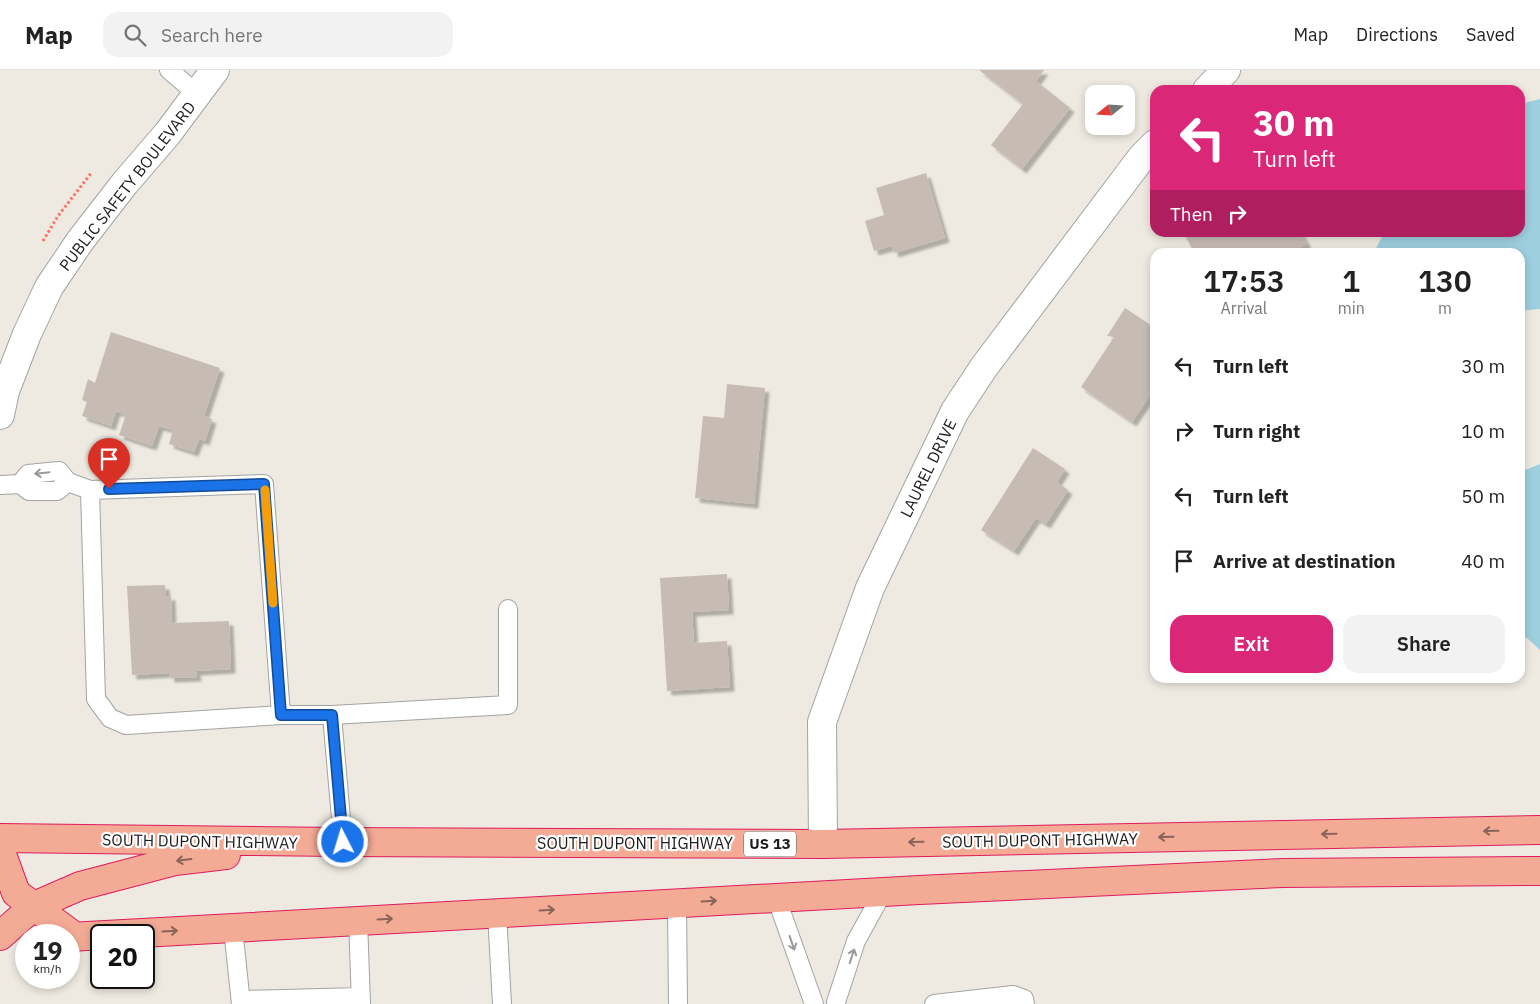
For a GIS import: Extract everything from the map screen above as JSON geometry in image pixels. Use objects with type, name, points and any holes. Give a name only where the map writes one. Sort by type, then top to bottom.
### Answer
[{"type":"highway","name":"SOUTH DUPONT HIGHWAY","points":[[0,838],[340,842],[823,844],[1540,830]]},
{"type":"highway","points":[[0,936],[34,906],[80,886],[175,861],[340,842]]},
{"type":"highway","points":[[0,849],[16,892],[56,924]]},
{"type":"highway","points":[[80,936],[776,897],[1282,873],[1540,871]]},
{"type":"highway","points":[[0,940],[15,939]]},
{"type":"street","name":"PUBLIC SAFETY BOULEVARD","points":[[0,415],[5,391],[27,334],[50,287],[80,241],[125,183],[168,133],[215,70]]},
{"type":"street","points":[[1212,85],[1226,70]]},
{"type":"street","name":"LAUREL DRIVE","points":[[823,844],[822,722],[874,580],[954,411],[990,359],[1142,157],[1150,149]]},
{"type":"lane","points":[[169,70],[198,94]]},
{"type":"lane","points":[[0,485],[20,484],[29,491],[57,491],[68,482],[90,490],[264,484],[281,715]]},
{"type":"lane","points":[[90,490],[96,699],[110,718],[126,725],[281,715],[332,715],[508,705],[508,609]]},
{"type":"lane","points":[[332,715],[340,842]]},
{"type":"lane","points":[[819,1004],[842,1003],[856,941],[883,892]]},
{"type":"lane","points":[[776,897],[814,1004]]},
{"type":"lane","points":[[677,903],[678,1004]]},
{"type":"lane","points":[[497,913],[502,1004]]},
{"type":"lane","points":[[233,928],[241,1002],[361,1001],[358,920]]},
{"type":"lane","points":[[934,1004],[1013,995],[1024,999],[1025,1004]]},
{"type":"water","points":[[1540,99],[1540,309],[1525,310],[1525,248],[1376,248],[1382,237],[1525,237],[1525,103]]},
{"type":"water","points":[[1540,464],[1540,650],[1525,638],[1525,470]]},
{"type":"building","points":[[979,70],[1044,70],[1036,81],[1070,108],[1022,169],[991,145],[1023,104]]},
{"type":"building","points":[[926,173],[945,238],[894,253],[892,246],[874,251],[865,221],[884,215],[876,188]]},
{"type":"building","points":[[1186,237],[1303,237],[1307,244],[1300,248],[1192,248]]},
{"type":"building","points":[[1125,308],[1150,325],[1150,395],[1132,422],[1081,387],[1114,337],[1107,336]]},
{"type":"building","points":[[111,332],[220,368],[204,416],[212,419],[205,441],[199,439],[194,452],[169,444],[173,430],[159,426],[152,446],[119,435],[126,415],[116,411],[111,426],[82,416],[87,402],[82,400],[88,379],[95,383]]},
{"type":"building","points":[[727,384],[765,388],[754,504],[695,498],[703,416],[724,418]]},
{"type":"building","points":[[1033,448],[1065,469],[1057,482],[1068,490],[1046,524],[1036,518],[1014,551],[981,530]]},
{"type":"building","points":[[727,574],[729,610],[692,612],[694,643],[727,641],[730,687],[667,691],[660,578]]},
{"type":"building","points":[[165,585],[166,596],[171,596],[172,623],[229,621],[231,669],[196,671],[197,677],[170,678],[169,673],[132,675],[127,586]]},
{"type":"slow traffic","points":[[265,490],[273,603]]},
{"type":"route","points":[[109,489],[264,484],[281,715],[332,715],[343,842]]}]
